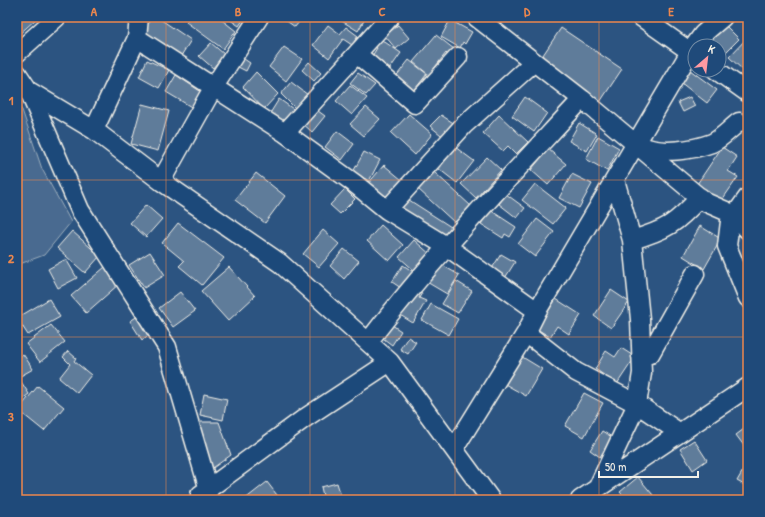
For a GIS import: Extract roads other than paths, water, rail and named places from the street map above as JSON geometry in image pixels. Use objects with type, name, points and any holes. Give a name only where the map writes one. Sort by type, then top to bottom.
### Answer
[{"type":"street","points":[[17,53],[57,17]]},
{"type":"street","points":[[94,130],[137,38],[139,17]]},
{"type":"street","points":[[161,182],[213,88],[259,17]]},
{"type":"street","points":[[285,134],[390,17]]},
{"type":"street","points":[[476,17],[582,99],[700,197],[731,213],[748,230]]},
{"type":"street","points":[[642,17],[687,50]]},
{"type":"street","points":[[700,38],[702,34],[723,17]]},
{"type":"street","points":[[137,38],[285,134],[354,183],[386,210],[446,246],[537,311]]},
{"type":"street","points":[[357,54],[415,104],[458,57]]},
{"type":"street","points":[[386,210],[464,125],[534,62]]},
{"type":"street","points":[[454,449],[526,333],[537,311],[636,144],[687,62]]},
{"type":"street","points":[[17,72],[29,91],[80,210],[168,347],[206,495]]},
{"type":"street","points":[[727,78],[748,93]]},
{"type":"street","points":[[29,91],[94,130],[161,182],[280,264],[390,362],[491,500]]},
{"type":"street","points":[[368,342],[405,294],[446,246],[582,99]]},
{"type":"street","points":[[636,144],[652,151],[666,152],[713,143],[739,122]]},
{"type":"street","points":[[597,489],[637,404],[642,373],[640,319],[632,240],[615,180]]},
{"type":"street","points":[[632,240],[659,232],[681,218],[700,197]]},
{"type":"street","points":[[731,213],[735,215],[748,197]]},
{"type":"street","points":[[731,213],[727,246],[748,298]]},
{"type":"street","points":[[641,356],[650,354],[695,274]]},
{"type":"street","points":[[526,333],[576,372],[637,404],[680,433]]},
{"type":"street","points":[[192,500],[206,495],[305,418],[390,362]]},
{"type":"street","points":[[580,500],[748,388]]}]
